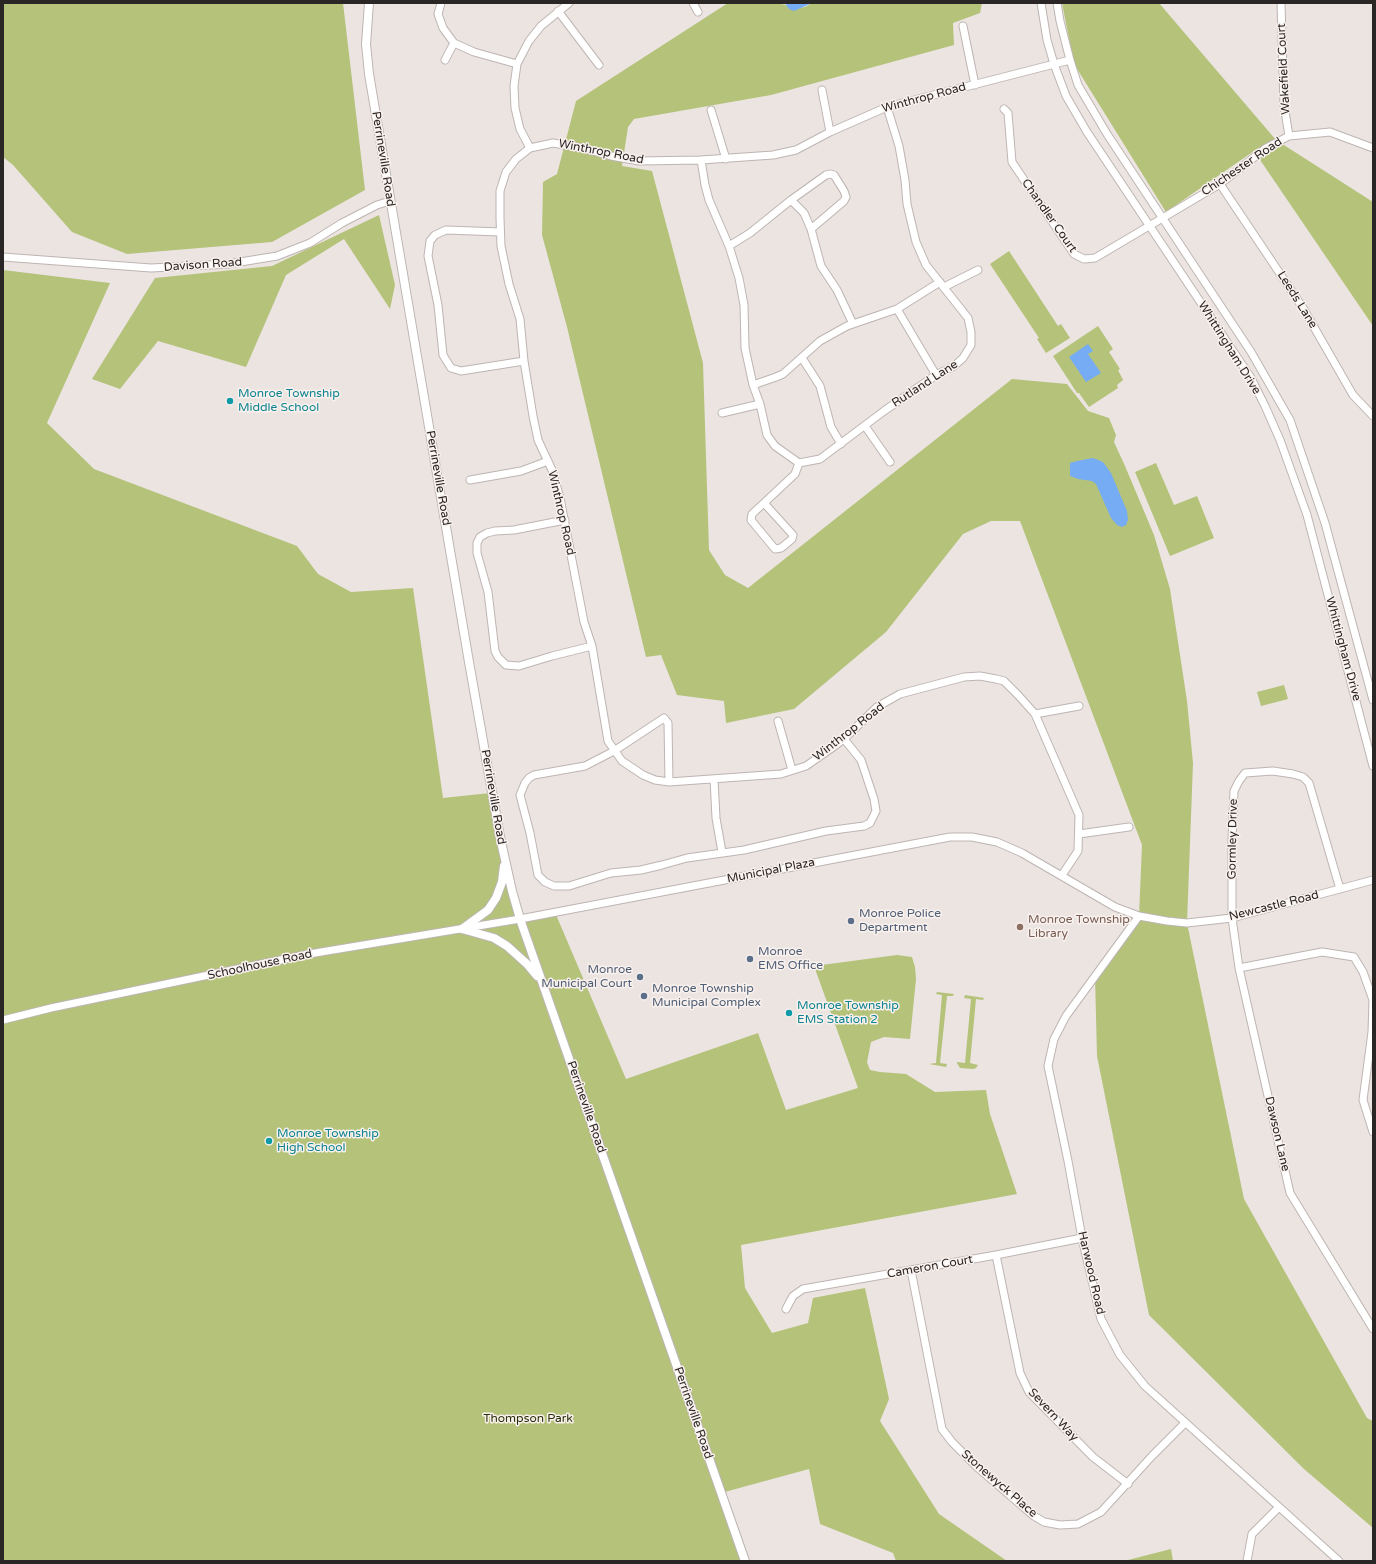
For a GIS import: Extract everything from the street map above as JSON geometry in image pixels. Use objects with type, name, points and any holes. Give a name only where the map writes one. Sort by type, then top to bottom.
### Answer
[{"type":"street","name":"Perrineville Road","points":[[369,3],[366,44],[369,74],[470,670],[504,859],[520,919],[541,981],[745,1561]]},
{"type":"street","points":[[441,3],[438,14],[443,28],[454,43],[474,52],[517,64]]},
{"type":"street","points":[[530,148],[520,129],[515,108],[514,86],[517,64],[529,41],[541,26],[569,3]]},
{"type":"street","points":[[693,3],[698,12]]},
{"type":"street","name":"Whittingham Drive","points":[[1041,3],[1047,40],[1066,96],[1087,132],[1251,378],[1280,440],[1307,515],[1373,766]]},
{"type":"street","name":"Whittingham Drive","points":[[1058,3],[1060,21],[1078,85],[1107,134],[1161,218],[1251,352],[1290,420],[1325,523],[1373,700]]},
{"type":"street","name":"Wakefield Court","points":[[1281,3],[1284,105],[1290,136]]},
{"type":"street","points":[[558,11],[599,65]]},
{"type":"street","points":[[963,26],[975,85]]},
{"type":"street","points":[[445,60],[454,43]]},
{"type":"street","name":"Winthrop Road","points":[[1062,875],[1078,851],[1079,815],[1035,714],[1004,681],[980,676],[964,677],[900,694],[877,707],[844,739],[806,766],[781,774],[669,782],[643,776],[622,761],[614,752],[608,741],[592,646],[584,622],[565,520],[552,470],[538,440],[524,361],[520,319],[509,284],[501,246],[500,190],[506,172],[516,159],[530,148],[553,143],[639,161],[726,159],[773,155],[796,150],[830,132],[887,107],[1070,60]]},
{"type":"street","points":[[822,90],[830,132]]},
{"type":"street","name":"Rutland Lane","points":[[799,463],[820,459],[884,411],[936,375],[954,366],[963,358],[970,344],[971,332],[968,318],[926,265],[916,242],[907,204],[905,180],[899,146],[887,107]]},
{"type":"street","name":"Chandler Court","points":[[1004,109],[1008,113],[1012,162],[1074,254],[1084,259],[1095,258],[1161,218]]},
{"type":"street","points":[[711,110],[726,159]]},
{"type":"street","name":"Chichester Road","points":[[1161,218],[1220,184],[1266,148],[1290,136],[1330,132],[1373,148]]},
{"type":"street","points":[[701,160],[709,200],[728,246],[739,278],[744,305],[745,348],[753,385],[760,404],[767,435],[775,446],[799,463],[795,474],[752,514],[751,520],[775,549],[781,548],[792,539],[793,535],[764,503]]},
{"type":"street","points":[[728,246],[750,233],[791,200],[826,175],[834,175],[840,183],[846,197],[844,201],[810,229]]},
{"type":"street","name":"Leeds Lane","points":[[1220,184],[1303,308],[1353,395],[1373,416]]},
{"type":"street","points":[[791,200],[804,213],[821,266],[837,290],[853,324]]},
{"type":"street","name":"Davison Road","points":[[3,257],[151,268],[228,264],[277,256],[310,243],[342,223],[377,205],[390,201]]},
{"type":"street","points":[[500,232],[446,230],[435,235],[430,241],[428,256],[438,305],[443,355],[451,368],[461,371],[524,361]]},
{"type":"street","points":[[753,385],[783,374],[820,341],[853,324],[897,309],[942,285],[978,270]]},
{"type":"street","points":[[897,309],[936,375]]},
{"type":"street","points":[[802,358],[820,386],[831,427],[841,444]]},
{"type":"street","points":[[722,413],[760,404]]},
{"type":"street","points":[[866,426],[890,462]]},
{"type":"street","points":[[470,480],[521,471],[548,461]]},
{"type":"street","points":[[565,520],[514,530],[494,531],[484,534],[477,543],[477,553],[488,592],[496,651],[498,657],[506,665],[519,666],[592,646]]},
{"type":"street","points":[[1035,714],[1079,706]]},
{"type":"street","points":[[669,782],[668,723],[664,718],[614,752],[585,766],[534,775],[529,778],[520,795],[530,833],[538,875],[545,882],[554,886],[569,886],[611,873],[641,870],[687,858],[744,850],[826,831],[864,826],[870,823],[876,811],[874,799],[861,760],[844,739]]},
{"type":"street","points":[[778,721],[792,770]]},
{"type":"street","name":"Gormley Drive","points":[[1232,918],[1232,840],[1234,791],[1245,773],[1273,771],[1293,774],[1303,777],[1309,783],[1340,889]]},
{"type":"street","points":[[714,779],[716,818],[722,852]]},
{"type":"street","points":[[1079,834],[1129,827]]},
{"type":"street","name":"Municipal Plaza","points":[[520,919],[950,837],[972,837],[997,842],[1022,853]]},
{"type":"street","name":"Newcastle Road","points":[[1022,853],[1115,907],[1139,916],[1187,923],[1232,918],[1373,880]]},
{"type":"street","points":[[462,929],[488,910],[496,898],[502,882],[504,859]]},
{"type":"street","name":"Harwood Road","points":[[1139,916],[1066,1016],[1054,1039],[1048,1066],[1082,1238],[1101,1319],[1120,1355],[1145,1386],[1339,1561]]},
{"type":"street","name":"Dawson Lane","points":[[1232,918],[1239,968],[1290,1193],[1373,1330]]},
{"type":"street","name":"Schoolhouse Road","points":[[3,1020],[56,1007],[309,954],[520,919]]},
{"type":"street","points":[[462,929],[494,938],[507,946],[527,964],[541,981]]},
{"type":"street","points":[[1239,968],[1322,952],[1354,957],[1363,972],[1373,1000],[1372,1032],[1363,1100],[1373,1132]]},
{"type":"street","name":"Cameron Court","points":[[786,1309],[793,1296],[803,1289],[996,1255],[1082,1238]]},
{"type":"street","name":"Severn Way","points":[[996,1255],[1020,1373],[1029,1392],[1093,1457],[1128,1484]]},
{"type":"street","name":"Stonewyck Place","points":[[911,1270],[942,1429],[952,1442],[976,1466],[1034,1516],[1044,1522],[1060,1525],[1078,1524],[1101,1512],[1152,1456],[1185,1423]]},
{"type":"street","points":[[1247,1561],[1252,1534],[1279,1507]]},
{"type":"green space","points":[[3,3],[343,3],[365,190],[272,242],[127,254],[72,232],[13,165],[3,157]]},
{"type":"green space","points":[[728,3],[776,3],[786,5],[789,9],[805,7],[812,3],[982,3],[980,13],[953,23],[954,45],[771,95],[634,119],[628,127],[622,166],[652,171],[703,363],[709,550],[725,575],[748,588],[1012,379],[1067,384],[1088,411],[1109,418],[1116,435],[1114,442],[1154,535],[1170,589],[1187,701],[1193,763],[1187,923],[1244,1199],[1367,1418],[1373,1421],[1373,1528],[1304,1469],[1149,1315],[1097,1056],[1095,976],[1139,916],[1142,845],[1020,521],[991,521],[963,534],[886,632],[794,709],[726,723],[724,701],[677,695],[661,655],[646,657],[567,327],[542,235],[543,182],[557,174],[576,101]]},
{"type":"green space","points":[[1062,3],[1159,3],[1276,140],[1373,202],[1373,326],[1254,151],[1166,212],[1074,64]]},
{"type":"green space","points":[[379,215],[395,285],[390,309],[344,239],[286,275],[246,367],[158,341],[120,389],[92,379],[155,278],[272,266]]},
{"type":"green space","points":[[1009,251],[1058,326],[1061,324],[1070,338],[1046,353],[1037,339],[1039,338],[990,264]]},
{"type":"green space","name":"Thompson Park","points":[[3,270],[110,283],[47,423],[94,469],[297,546],[318,574],[351,592],[413,588],[443,798],[490,793],[518,916],[554,910],[626,1079],[758,1033],[786,1110],[858,1088],[814,966],[897,955],[912,957],[916,979],[910,1039],[884,1037],[871,1042],[867,1062],[870,1070],[906,1074],[935,1092],[986,1090],[990,1114],[1017,1194],[741,1245],[745,1288],[772,1333],[808,1323],[813,1298],[865,1288],[889,1399],[880,1421],[939,1514],[1007,1561],[896,1561],[893,1553],[820,1524],[809,1469],[721,1493],[745,1561],[3,1561]]},
{"type":"green space","points":[[1098,326],[1113,349],[1109,352],[1120,369],[1118,370],[1123,380],[1117,385],[1118,388],[1089,407],[1079,393],[1077,393],[1053,356]]},
{"type":"green space","points":[[1156,463],[1174,505],[1197,496],[1214,538],[1170,556],[1135,472]]},
{"type":"green space","points":[[1284,685],[1288,699],[1261,706],[1257,692]]},
{"type":"green space","points":[[937,992],[954,994],[953,996],[947,996],[940,1063],[947,1064],[946,1067],[929,1064],[936,1063],[942,995],[936,994]]},
{"type":"green space","points":[[965,995],[984,998],[983,1000],[976,999],[970,1063],[978,1065],[973,1069],[960,1068],[957,1063],[965,1063],[971,999],[964,998]]},
{"type":"green space","points":[[1171,1549],[1173,1561],[1124,1561]]},
{"type":"water","points":[[787,3],[812,3],[794,11],[789,9],[786,5]]},
{"type":"water","points":[[1088,344],[1093,351],[1088,354],[1101,373],[1086,382],[1069,357]]},
{"type":"water","points":[[1093,458],[1103,462],[1111,473],[1127,511],[1128,520],[1126,525],[1122,527],[1117,525],[1111,518],[1096,484],[1092,481],[1070,476],[1070,463]]},
{"type":"place","name":"Monroe Township Middle School","points":[[230,401]]},
{"type":"place","name":"Monroe Police Department","points":[[851,921]]},
{"type":"place","name":"Monroe Township Library","points":[[1020,927]]},
{"type":"place","name":"Monroe EMS Office","points":[[750,959]]},
{"type":"place","name":"Monroe Municipal Court","points":[[640,977]]},
{"type":"place","name":"Monroe Township Municipal Complex","points":[[644,996]]},
{"type":"place","name":"Monroe Township EMS Station 2","points":[[789,1013]]},
{"type":"place","name":"Monroe Township High School","points":[[269,1141]]}]
